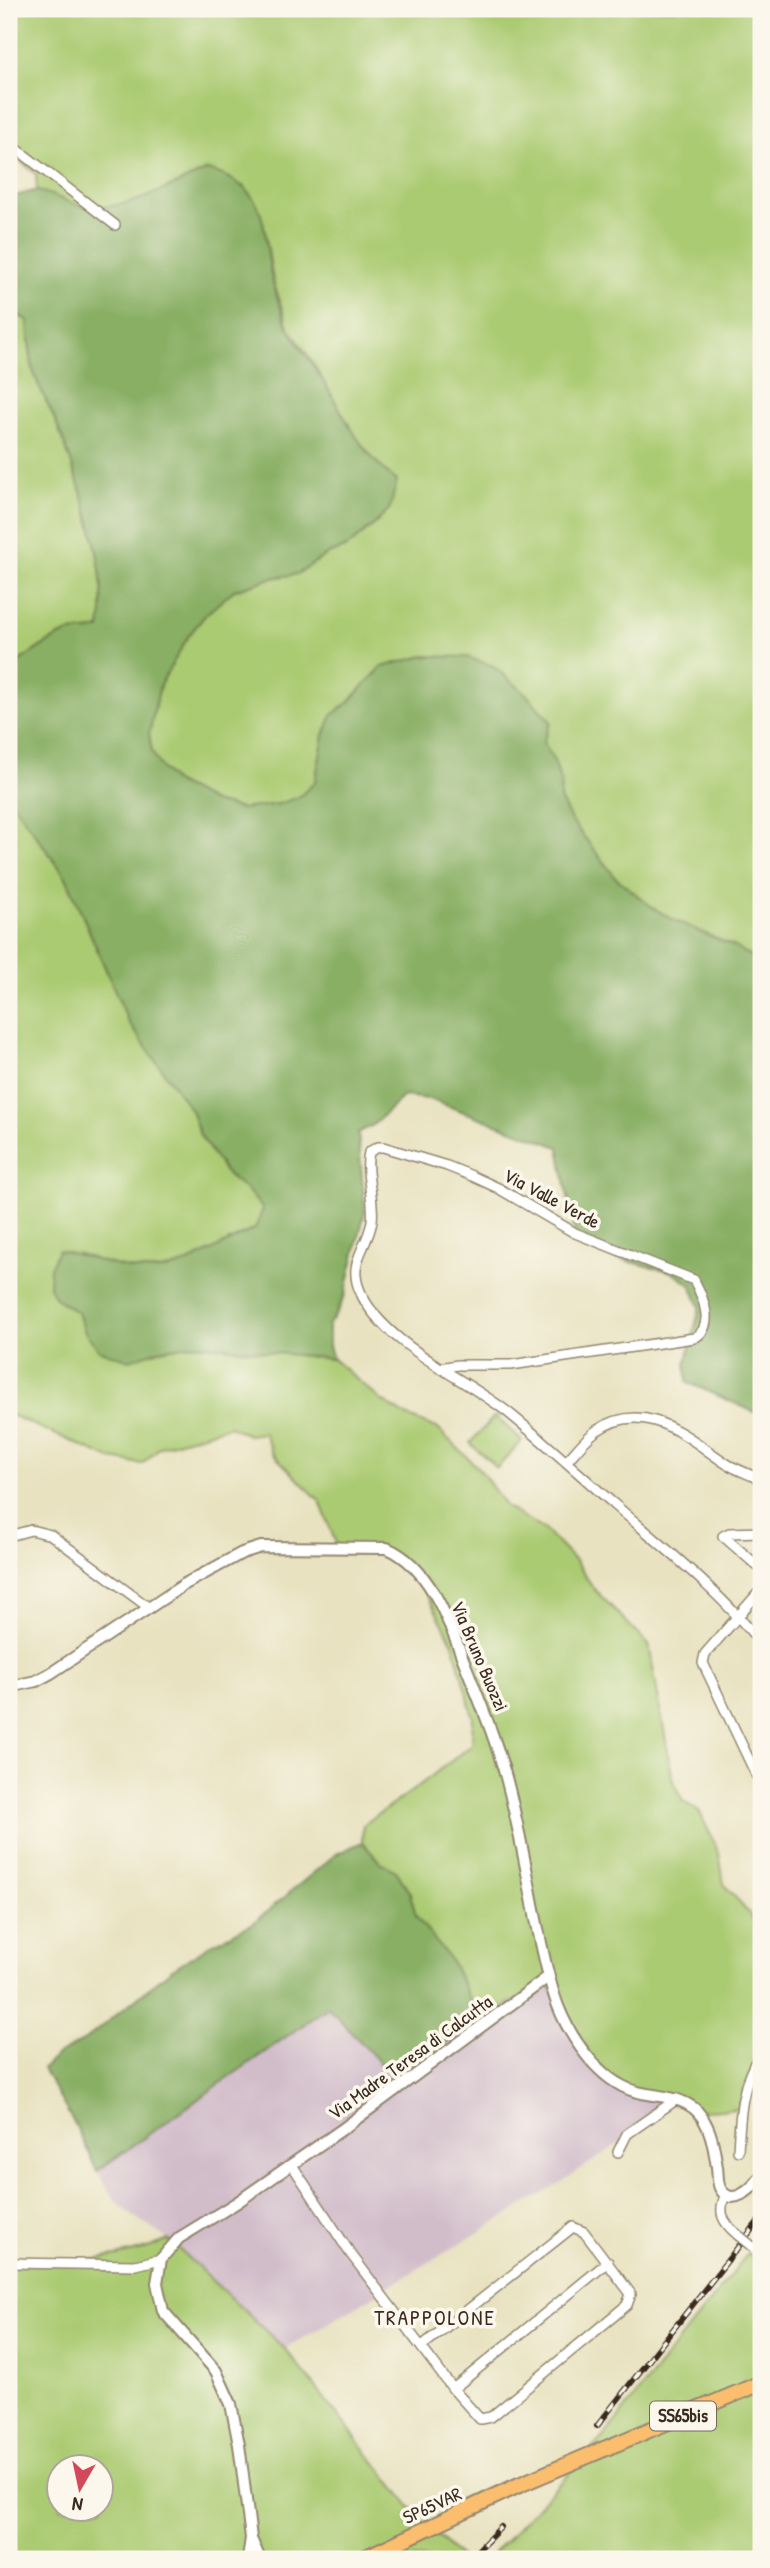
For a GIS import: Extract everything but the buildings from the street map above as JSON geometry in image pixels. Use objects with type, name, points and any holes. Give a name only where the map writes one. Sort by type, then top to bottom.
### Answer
[{"type":"main road","name":"SP65VAR","points":[[362,2559],[519,2485],[761,2384]]},
{"type":"street","points":[[753,9],[761,13]]},
{"type":"street","points":[[9,143],[115,225]]},
{"type":"street","name":"Via Valle Verde","points":[[439,1368],[458,1365],[511,1365],[694,1338],[706,1324],[703,1303],[694,1280],[575,1233],[498,1188],[447,1166],[378,1147],[372,1149],[368,1158],[372,1220],[368,1238],[357,1259],[356,1279],[361,1294],[380,1319],[406,1344],[439,1368],[510,1414],[682,1563],[740,1617],[761,1643]]},
{"type":"street","points":[[566,1462],[597,1431],[623,1420],[642,1418],[664,1424],[731,1466],[761,1479]]},
{"type":"street","points":[[9,1536],[31,1530],[51,1535],[148,1607]]},
{"type":"street","points":[[761,1532],[729,1532],[723,1535],[761,1569]]},
{"type":"street","name":"Via Bruno Buozzi","points":[[9,1687],[36,1681],[51,1673],[148,1607],[221,1562],[261,1547],[387,1548],[398,1553],[411,1564],[435,1595],[453,1631],[494,1738],[509,1789],[548,1977],[565,2022],[596,2065],[615,2081],[634,2091],[677,2099],[698,2111],[712,2136],[718,2181],[720,2189],[726,2194],[721,2215],[725,2224],[758,2251]]},
{"type":"street","points":[[761,1590],[705,1654],[703,1663],[761,1785]]},
{"type":"street","name":"Via Madre Teresa di Calcutta","points":[[161,2259],[170,2246],[189,2231],[292,2165],[548,1977]]},
{"type":"street","points":[[738,2151],[744,2088],[748,2074],[761,2053]]},
{"type":"street","points":[[618,2152],[627,2134],[677,2099]]},
{"type":"street","points":[[292,2165],[350,2253],[453,2389],[480,2419],[491,2417],[627,2305],[632,2294],[584,2232],[573,2227],[422,2346]]},
{"type":"street","points":[[726,2194],[740,2196],[750,2190],[761,2176]]},
{"type":"street","points":[[9,2263],[135,2265],[161,2259],[157,2283],[163,2311],[215,2371],[231,2404],[251,2538],[248,2559]]},
{"type":"street","points":[[453,2389],[608,2262]]},
{"type":"street","points":[[251,2538],[260,2559]]},
{"type":"shaded area","points":[[549,1984],[629,2093],[670,2104],[640,2129],[557,2185],[285,2349],[169,2240],[133,2216],[115,2200],[97,2171],[329,2007],[398,2082],[479,2018]]},
{"type":"green space","points":[[9,9],[761,9],[761,963],[735,947],[653,908],[616,878],[571,820],[560,799],[561,782],[526,694],[493,666],[425,656],[382,667],[350,701],[332,715],[324,735],[315,783],[299,797],[279,804],[242,809],[213,802],[174,782],[160,766],[152,752],[149,734],[160,685],[189,635],[206,614],[234,590],[272,578],[296,574],[328,554],[347,547],[377,522],[397,481],[379,467],[363,449],[288,326],[273,280],[265,232],[257,205],[245,187],[208,170],[148,197],[116,206],[78,205],[37,191],[36,174],[9,152]]},
{"type":"green space","points":[[208,170],[234,181],[255,201],[265,229],[272,279],[287,325],[356,436],[374,459],[397,481],[390,508],[347,547],[328,554],[297,574],[272,578],[234,590],[206,614],[189,635],[160,685],[149,734],[152,752],[174,782],[213,802],[241,809],[279,804],[299,797],[315,782],[324,735],[332,715],[350,701],[382,667],[424,656],[467,657],[493,666],[526,694],[551,722],[543,742],[554,761],[561,782],[560,799],[571,820],[616,878],[653,908],[735,947],[761,963],[761,1415],[687,1382],[686,1364],[700,1307],[691,1285],[670,1271],[618,1259],[574,1231],[559,1147],[429,1099],[404,1096],[373,1125],[358,1133],[365,1211],[345,1295],[329,1324],[329,1346],[333,1359],[197,1344],[159,1350],[130,1360],[99,1350],[85,1332],[78,1313],[57,1299],[49,1287],[50,1268],[58,1250],[132,1269],[161,1270],[176,1267],[255,1229],[263,1209],[249,1192],[225,1172],[200,1135],[191,1110],[129,1023],[66,877],[9,798],[9,667],[67,633],[100,629],[102,582],[93,532],[78,482],[34,373],[28,320],[9,311],[9,196],[36,191],[81,206],[120,205],[150,196]]},
{"type":"green space","points":[[9,311],[28,320],[34,373],[62,437],[93,532],[102,583],[102,607],[100,629],[59,636],[9,667]]},
{"type":"green space","points":[[9,798],[66,877],[129,1023],[191,1110],[200,1135],[225,1172],[249,1192],[263,1209],[255,1229],[197,1258],[165,1269],[126,1268],[77,1253],[57,1299],[78,1313],[85,1332],[129,1359],[159,1350],[196,1344],[333,1359],[381,1400],[406,1416],[437,1428],[481,1471],[506,1507],[545,1530],[575,1561],[595,1590],[649,1645],[673,1781],[684,1802],[699,1811],[719,1853],[724,1884],[750,1915],[761,1938],[761,2048],[756,2055],[738,2109],[703,2111],[629,2093],[585,2053],[549,1984],[479,2018],[451,1961],[416,1916],[410,1894],[397,1872],[378,1860],[362,1842],[363,1825],[472,1745],[473,1717],[453,1643],[416,1574],[400,1558],[380,1550],[338,1549],[320,1501],[272,1453],[264,1433],[248,1435],[230,1426],[160,1447],[142,1464],[111,1459],[9,1414]]},
{"type":"green space","points":[[495,1416],[522,1441],[497,1468],[470,1443]]},
{"type":"green space","points":[[362,1842],[378,1860],[397,1872],[410,1894],[416,1916],[451,1961],[479,2018],[398,2082],[328,2007],[97,2171],[77,2128],[43,2069],[56,2056],[85,2040],[171,1970],[215,1942],[252,1924],[336,1854]]},
{"type":"green space","points":[[169,2240],[285,2349],[422,2521],[462,2559],[9,2559],[9,2260],[90,2260],[128,2254]]},
{"type":"green space","points":[[748,2253],[761,2264],[761,2559],[488,2559],[605,2435]]},
{"type":"railway","points":[[597,2426],[761,2218]]},
{"type":"railway","points":[[469,2559],[501,2527]]},
{"type":"district","name":"TRAPPOLONE","points":[[435,2318]]}]
